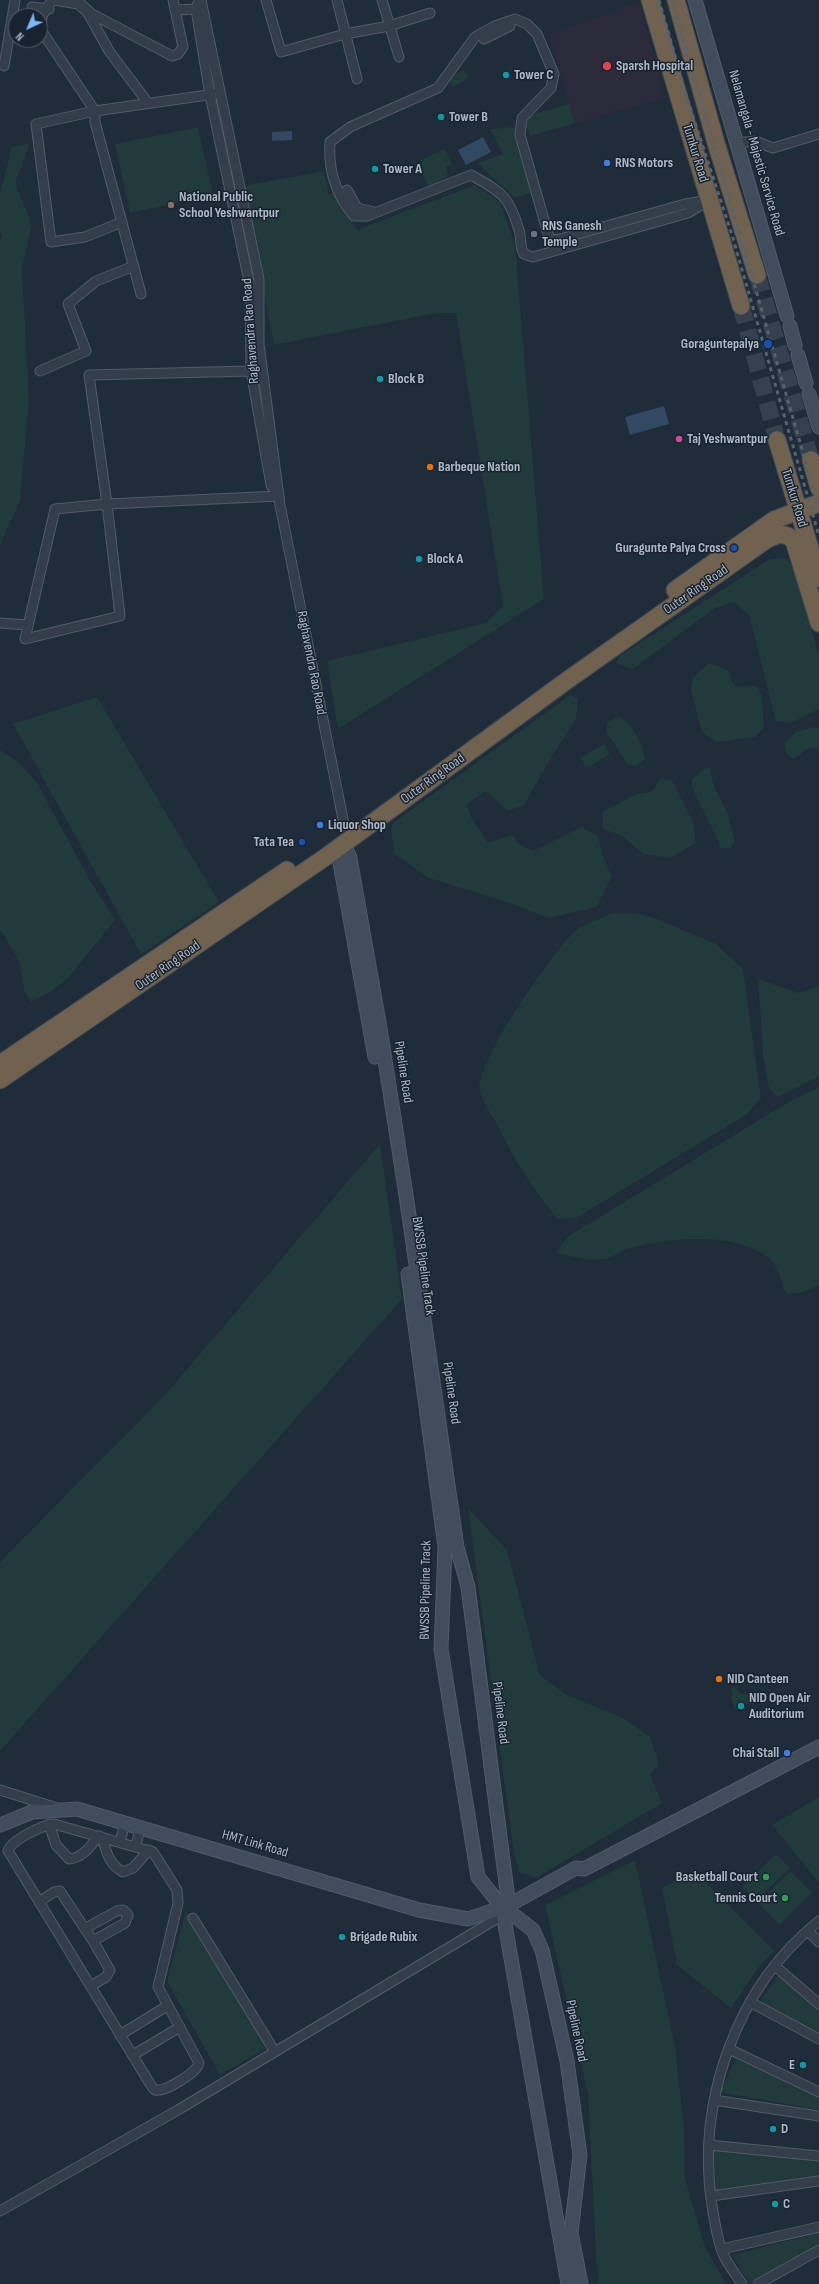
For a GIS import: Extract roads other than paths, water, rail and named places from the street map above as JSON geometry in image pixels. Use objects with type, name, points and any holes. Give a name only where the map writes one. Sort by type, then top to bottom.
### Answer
[{"type":"highway","name":"Tumkur Road","points":[[650,0],[741,306]]},
{"type":"highway","name":"Tumkur Road","points":[[676,0],[757,275]]},
{"type":"highway","name":"Tumkur Road","points":[[777,440],[819,578]]},
{"type":"highway","name":"Tumkur Road","points":[[811,460],[819,488]]},
{"type":"highway","name":"Outer Ring Road","points":[[0,1064],[344,837],[774,520],[799,512],[819,503]]},
{"type":"highway","name":"Outer Ring Road","points":[[0,1080],[776,535],[783,534],[794,541],[819,623]]},
{"type":"main road","name":"Nelamangala - Majestic Service Road","points":[[695,0],[819,427]]},
{"type":"main road","name":"Pipeline Road","points":[[344,837],[340,862],[350,893],[406,1195],[457,1547],[468,1587],[506,1910],[568,2284]]},
{"type":"main road","name":"Pipeline Road","points":[[350,893],[397,1192]]},
{"type":"main road","name":"BWSSB Pipeline Track","points":[[397,1192],[445,1547],[441,1649],[478,1877],[506,1910]]},
{"type":"main road","name":"HMT Link Road","points":[[0,1825],[32,1812],[77,1809],[419,1910],[468,1919],[506,1910],[819,1747]]},
{"type":"main road","name":"Pipeline Road","points":[[506,1910],[533,1930],[542,1950],[566,2061],[580,2155],[571,2233],[582,2284]]},
{"type":"street","points":[[4,66],[15,0]]},
{"type":"street","points":[[55,0],[73,1],[88,13],[109,51],[148,103]]},
{"type":"street","points":[[73,1],[92,14],[172,56],[178,54],[183,47],[174,0]]},
{"type":"street","name":"Raghavendra Rao Road","points":[[200,0],[196,9],[210,95],[250,286],[251,371],[271,485],[279,496]]},
{"type":"street","name":"Raghavendra Rao Road","points":[[200,0],[259,279],[260,344],[279,496],[344,837]]},
{"type":"street","points":[[266,0],[280,52],[345,34],[389,26],[430,13]]},
{"type":"street","points":[[337,0],[357,79]]},
{"type":"street","points":[[382,0],[398,57]]},
{"type":"street","points":[[32,8],[50,4]]},
{"type":"street","points":[[50,4],[42,16],[41,30],[95,111],[95,122],[141,294]]},
{"type":"street","points":[[175,10],[196,9]]},
{"type":"street","points":[[515,19],[528,24],[537,34],[554,74],[551,88],[522,118],[520,135],[551,240],[560,239],[684,204],[710,200],[688,213],[533,257],[524,254],[521,250],[520,232],[511,206],[502,192],[471,175],[368,216],[354,216],[345,206],[331,176],[328,160],[330,142],[350,127],[438,88],[475,37],[495,26],[515,19]]},
{"type":"street","points":[[479,41],[520,21]]},
{"type":"street","points":[[122,222],[84,237],[51,242],[36,124],[95,111],[221,94]]},
{"type":"street","points":[[737,143],[755,141],[762,146],[772,148],[819,134]]},
{"type":"street","points":[[347,190],[357,208],[379,212]]},
{"type":"street","points":[[560,239],[562,250]]},
{"type":"street","points":[[40,371],[86,351],[68,304],[96,281],[134,266]]},
{"type":"street","points":[[251,371],[89,375],[107,504],[120,616],[25,638],[55,509],[107,504],[279,496]]},
{"type":"street","points":[[0,623],[28,626]]},
{"type":"street","points":[[0,1790],[62,1810]]},
{"type":"street","points":[[120,1842],[125,1823]]},
{"type":"street","points":[[48,1824],[56,1845],[69,1859],[75,1858],[84,1852],[100,1836]]},
{"type":"street","points":[[48,1824],[59,1824],[120,1842],[149,1850],[156,1856],[179,1896],[158,1987],[167,2006],[198,2059],[199,2068],[164,2090],[156,2090],[152,2087],[8,1851],[11,1844],[48,1824]]},
{"type":"street","points":[[136,1846],[140,1828]]},
{"type":"street","points":[[100,1836],[107,1855],[117,1868],[123,1872],[132,1868],[149,1850]]},
{"type":"street","points":[[39,1902],[54,1892],[60,1891],[86,1928],[110,1970],[106,1976],[91,1986]]},
{"type":"street","points":[[86,1928],[117,1911],[122,1910],[128,1915],[125,1923],[93,1941]]},
{"type":"street","points":[[0,2211],[178,2110],[506,1910]]},
{"type":"street","points":[[193,1918],[275,2052]]},
{"type":"street","points":[[742,2284],[722,2249],[711,2196],[709,2145],[714,2100],[729,2048],[750,2002],[775,1966],[819,1921]]},
{"type":"street","points":[[808,1931],[819,1942]]},
{"type":"street","points":[[775,1966],[819,2004]]},
{"type":"street","points":[[750,2002],[819,2039]]},
{"type":"street","points":[[120,2035],[167,2006]]},
{"type":"street","points":[[133,2055],[180,2027]]},
{"type":"street","points":[[729,2048],[819,2092]]},
{"type":"street","points":[[714,2100],[819,2116]]},
{"type":"street","points":[[709,2145],[819,2156]]},
{"type":"street","points":[[711,2196],[819,2180]]},
{"type":"street","points":[[722,2249],[819,2227]]},
{"type":"street","points":[[758,2284],[819,2250]]},
{"type":"water","points":[[292,131],[292,140],[272,141],[272,132]]},
{"type":"water","points":[[483,137],[491,152],[466,165],[458,150]]},
{"type":"water","points":[[664,406],[669,424],[630,435],[625,417]]},
{"type":"tunnel","points":[[757,275],[811,460]]},
{"type":"tunnel","points":[[741,306],[777,440]]},
{"type":"railway","points":[[659,0],[686,95],[732,235],[819,536]]},
{"type":"railway","points":[[672,0],[819,508]]},
{"type":"place","name":"Sparsh Hospital","points":[[607,66]]},
{"type":"place","name":"Tower C","points":[[506,75]]},
{"type":"place","name":"Tower B","points":[[441,117]]},
{"type":"place","name":"RNS Motors","points":[[607,163]]},
{"type":"place","name":"Tower A","points":[[375,169]]},
{"type":"place","name":"National Public School Yeshwantpur","points":[[171,205]]},
{"type":"place","name":"RNS Ganesh Temple","points":[[534,234]]},
{"type":"place","name":"Goraguntepalya","points":[[768,344]]},
{"type":"place","name":"Block B","points":[[380,379]]},
{"type":"place","name":"Taj Yeshwantpur","points":[[679,439]]},
{"type":"place","name":"Barbeque Nation","points":[[430,467]]},
{"type":"place","name":"Guragunte Palya Cross","points":[[734,548]]},
{"type":"place","name":"Block A","points":[[419,559]]},
{"type":"place","name":"Liquor Shop","points":[[320,825]]},
{"type":"place","name":"Tata Tea","points":[[302,842]]},
{"type":"place","name":"NID Canteen","points":[[719,1679]]},
{"type":"place","name":"NID Open Air Auditorium","points":[[741,1706]]},
{"type":"place","name":"Chai Stall","points":[[787,1753]]},
{"type":"place","name":"Basketball Court","points":[[766,1877]]},
{"type":"place","name":"Tennis Court","points":[[785,1898]]},
{"type":"place","name":"Brigade Rubix","points":[[342,1937]]},
{"type":"place","name":"E","points":[[803,2065]]},
{"type":"place","name":"D","points":[[773,2129]]},
{"type":"place","name":"C","points":[[775,2204]]}]
